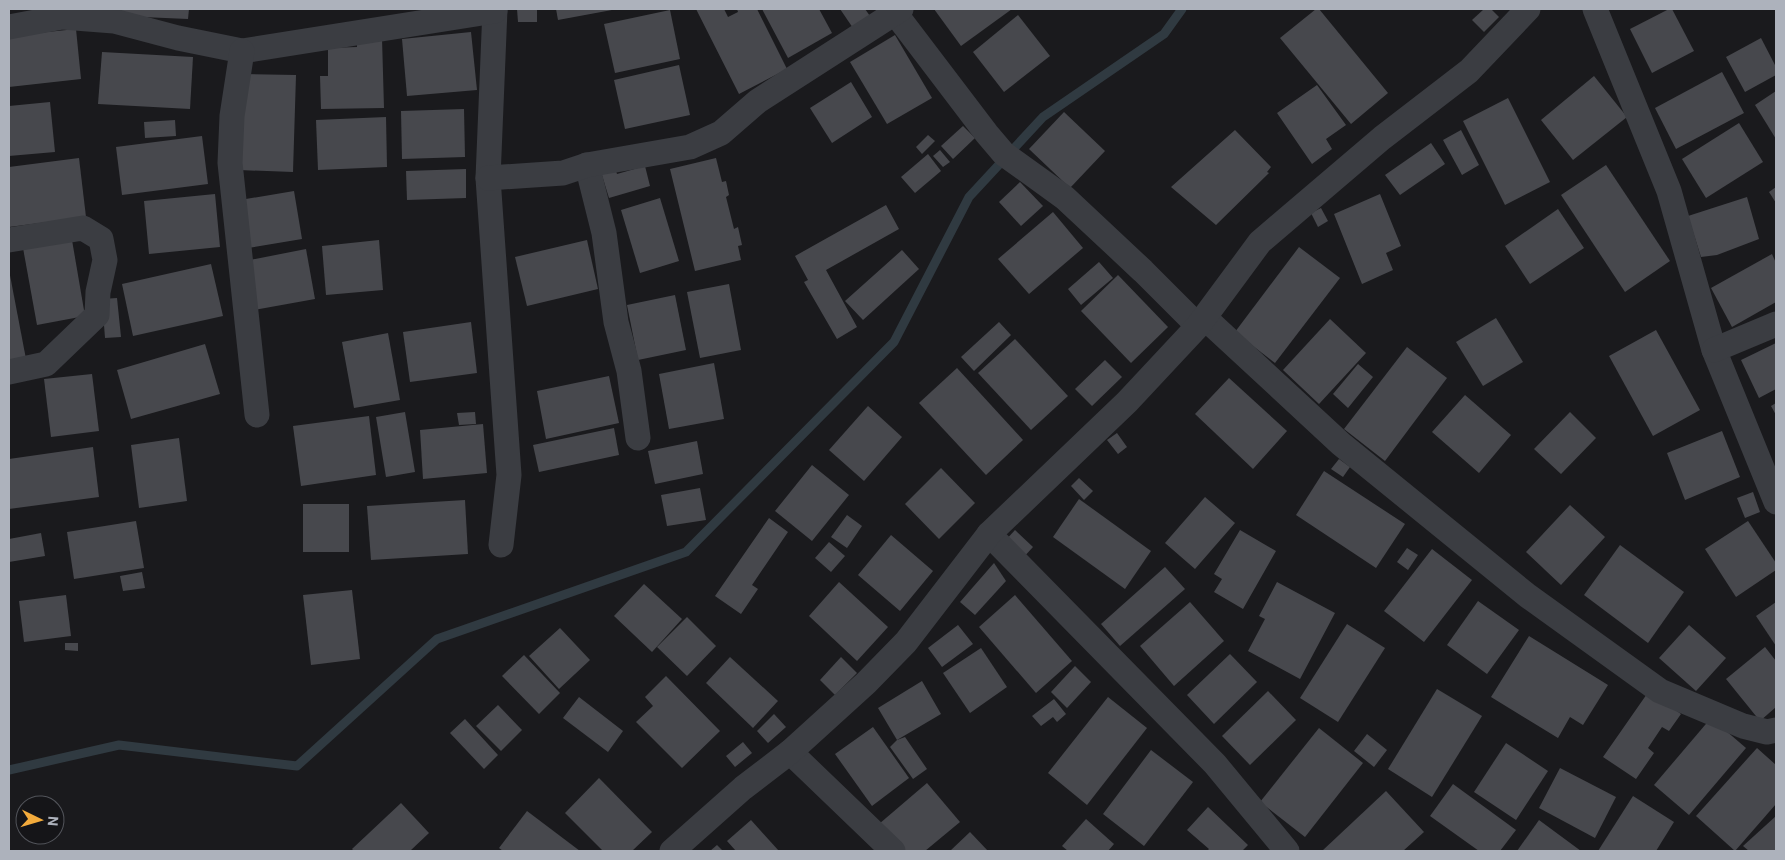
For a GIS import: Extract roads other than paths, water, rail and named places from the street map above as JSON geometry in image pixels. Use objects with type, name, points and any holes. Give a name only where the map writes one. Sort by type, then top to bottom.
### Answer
[{"type":"street","points":[[672,851],[743,788],[790,752],[866,683],[906,642],[989,534],[1127,402],[1202,322],[1260,242],[1382,138],[1469,71],[1528,9]]},
{"type":"street","points":[[1595,9],[1669,191],[1714,350],[1776,502]]},
{"type":"street","points":[[9,27],[62,17],[114,21],[178,38],[242,51],[495,10],[488,178],[509,475],[501,545]]},
{"type":"street","points":[[488,178],[563,173],[587,165],[690,147],[721,133],[758,101],[896,10],[987,134],[1004,154],[1065,198],[1143,271],[1340,444],[1528,596],[1660,692],[1743,726],[1766,732],[1776,730]]},
{"type":"street","points":[[242,51],[232,116],[230,163],[257,415]]},
{"type":"street","points":[[587,165],[604,233],[616,322],[629,371],[638,438]]},
{"type":"street","points":[[9,240],[83,228],[101,239],[105,260],[98,292],[97,315],[46,364],[9,372]]},
{"type":"street","points":[[1714,350],[1776,324]]},
{"type":"street","points":[[989,534],[1215,764],[1287,851]]},
{"type":"street","points":[[790,752],[893,851]]},
{"type":"waterway","points":[[9,770],[119,745],[297,766],[437,639],[686,552],[894,342],[969,197],[1043,117],[1164,34],[1182,9]]}]
